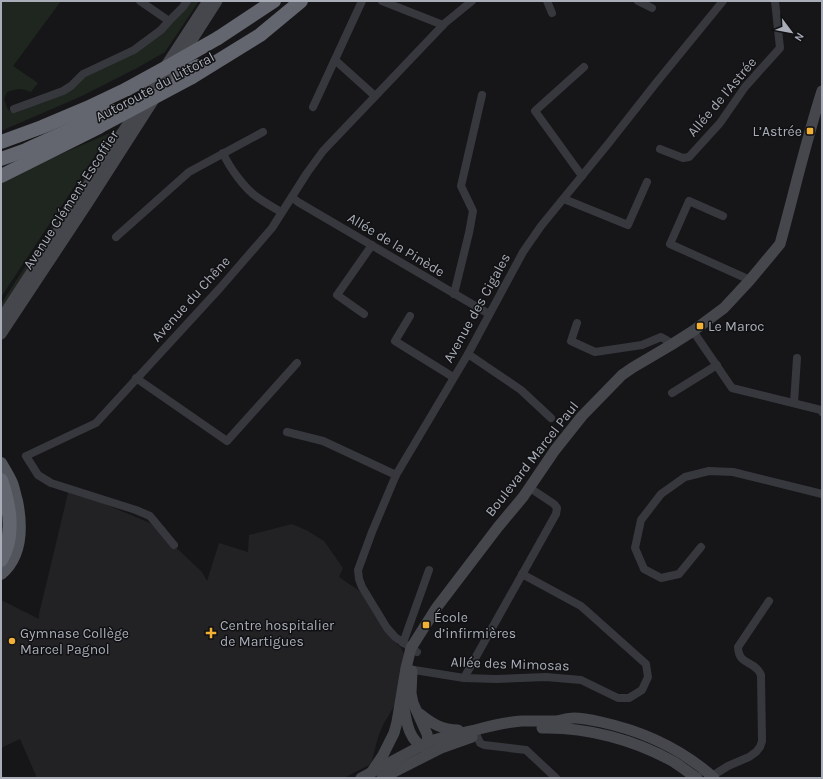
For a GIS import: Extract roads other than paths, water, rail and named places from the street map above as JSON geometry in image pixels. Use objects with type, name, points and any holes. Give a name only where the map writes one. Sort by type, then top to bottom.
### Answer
[{"type":"highway","name":"Autoroute du Littoral","points":[[1,142],[48,125],[127,89],[218,38],[274,1]]},
{"type":"highway","name":"Autoroute du Littoral","points":[[1,159],[26,150],[112,111],[195,71],[301,1]]},
{"type":"highway","points":[[1,176],[102,125],[195,71]]},
{"type":"highway","points":[[1,481],[8,508],[10,532],[7,548],[1,560]]},
{"type":"main road","name":"Avenue Clément Escoffier","points":[[1,319],[208,1]]},
{"type":"main road","name":"Avenue Clément Escoffier","points":[[1,334],[87,204],[217,1]]},
{"type":"main road","name":"Boulevard Marcel Paul","points":[[401,696],[407,724],[412,737],[416,742],[427,747],[427,734],[413,703],[411,693],[409,669],[411,648],[457,579],[530,488],[555,450],[582,416],[632,368],[693,331],[724,308],[780,244],[811,124],[822,91]]},
{"type":"main road","points":[[1,463],[15,492],[20,527],[19,543],[16,552],[8,566],[1,574]]},
{"type":"main road","name":"Boulevard Marcel Paul","points":[[371,772],[389,744],[394,733],[401,696],[409,669]]},
{"type":"main road","points":[[418,713],[440,728],[457,730],[512,718],[546,717],[573,718],[615,726],[646,736],[673,749],[712,777]]},
{"type":"main road","points":[[383,778],[439,738],[496,725],[522,721],[558,721],[573,718]]},
{"type":"main road","points":[[361,778],[427,747],[441,748],[470,737],[494,732],[551,728],[600,734],[644,747],[675,763],[697,778]]},
{"type":"street","points":[[140,1],[169,21]]},
{"type":"street","points":[[14,109],[63,91],[71,86],[83,74],[134,50],[161,30],[187,1]]},
{"type":"street","points":[[313,107],[362,1]]},
{"type":"street","points":[[382,1],[443,25]]},
{"type":"street","name":"Avenue du Chêne","points":[[174,545],[150,516],[136,510],[51,483],[38,475],[26,456],[96,422],[272,228],[307,173],[323,152],[443,25],[472,1]]},
{"type":"street","points":[[547,1],[552,13]]},
{"type":"street","points":[[638,1],[652,8]]},
{"type":"street","name":"Avenue des Cigales","points":[[411,648],[395,637],[387,628],[362,587],[358,570],[396,475],[468,354],[523,252],[541,226],[723,1]]},
{"type":"street","name":"Allée de l'Astrée","points":[[660,149],[683,158],[689,157],[720,123],[745,87],[780,48],[775,1]]},
{"type":"street","points":[[335,60],[375,96]]},
{"type":"street","points":[[582,176],[535,111],[584,67]]},
{"type":"street","points":[[454,294],[474,211],[461,186],[482,95]]},
{"type":"street","points":[[116,237],[189,172],[263,132]]},
{"type":"street","points":[[223,153],[241,182],[256,196],[281,212]]},
{"type":"street","points":[[564,199],[628,225],[647,182]]},
{"type":"street","name":"Allée de la Pinède","points":[[292,197],[298,202],[489,314]]},
{"type":"street","points":[[723,216],[689,201],[670,244],[750,280]]},
{"type":"street","points":[[364,314],[337,295],[372,245]]},
{"type":"street","points":[[410,316],[395,341],[453,377]]},
{"type":"street","points":[[577,323],[571,341],[595,352],[642,345],[661,337],[668,341],[671,345]]},
{"type":"street","points":[[693,331],[732,388],[821,410],[822,412]]},
{"type":"street","points":[[468,354],[521,390],[551,418]]},
{"type":"street","points":[[794,403],[797,358]]},
{"type":"street","points":[[136,378],[227,441],[297,363]]},
{"type":"street","points":[[672,393],[717,365]]},
{"type":"street","points":[[286,432],[323,441],[396,475]]},
{"type":"street","points":[[701,547],[679,574],[661,578],[644,569],[635,548],[641,520],[661,494],[685,477],[709,471],[733,472],[822,494]]},
{"type":"street","points":[[464,678],[556,514],[557,508],[554,504],[530,488]]},
{"type":"street","points":[[411,648],[429,570]]},
{"type":"street","name":"Allée des Mimosas","points":[[409,669],[464,678],[496,679],[546,677],[581,680],[618,698],[629,698],[642,690],[648,677],[646,664],[581,606],[522,574]]},
{"type":"street","points":[[712,777],[728,766],[749,757],[756,752],[762,741],[761,675],[758,669],[743,660],[739,654],[738,647],[769,601]]},
{"type":"street","points":[[478,736],[480,743],[484,745],[526,750],[556,778]]},
{"type":"place","name":"L’Astrée","points":[[810,131]]},
{"type":"place","name":"Le Maroc","points":[[700,326]]},
{"type":"place","name":"École d’infirmières","points":[[426,625]]},
{"type":"place","name":"Centre hospitalier de Martigues","points":[[211,633]]},
{"type":"place","name":"Gymnase Collège Marcel Pagnol","points":[[12,641]]}]
